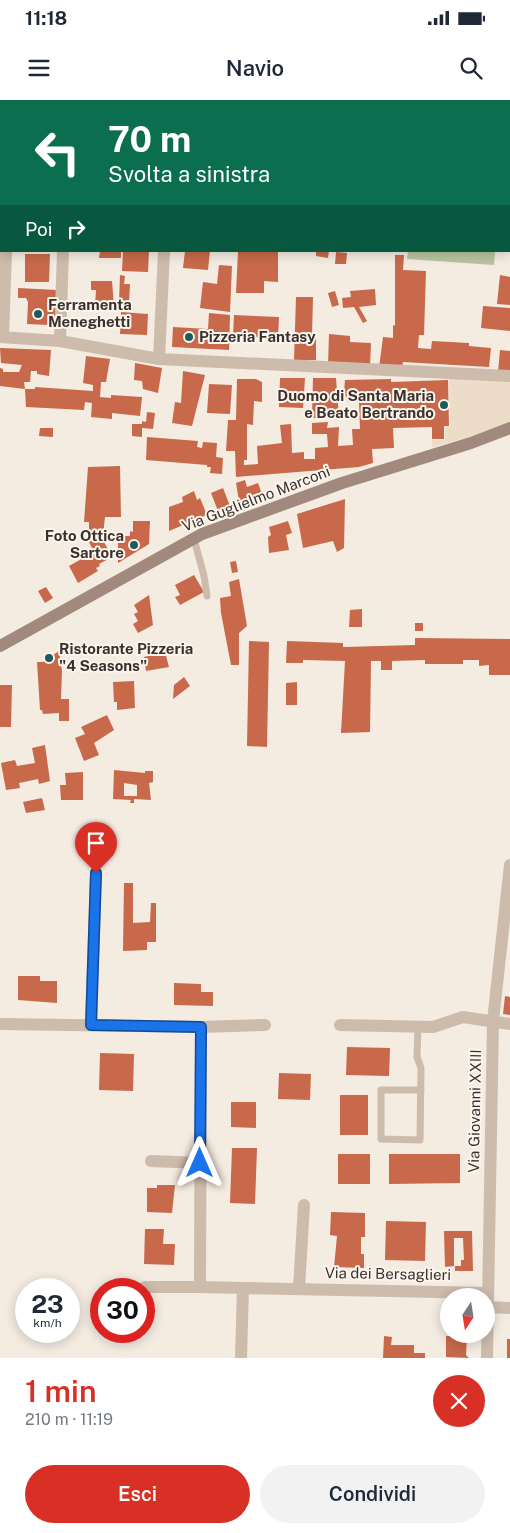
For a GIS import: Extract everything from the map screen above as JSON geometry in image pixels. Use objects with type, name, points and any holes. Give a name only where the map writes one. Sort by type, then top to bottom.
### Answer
[{"type":"street","points":[[6,252],[2,337],[60,341],[159,358],[510,376]]},
{"type":"street","points":[[60,341],[63,252]]},
{"type":"street","points":[[159,358],[164,252]]},
{"type":"street","name":"Via Guglielmo Marconi","points":[[0,646],[194,539],[342,483],[471,443],[510,428]]},
{"type":"street","name":"Via Giovanni XXIII","points":[[486,1288],[493,1021],[510,865]]},
{"type":"street","points":[[91,1025],[96,873]]},
{"type":"street","points":[[340,1025],[434,1027],[463,1017],[510,1024]]},
{"type":"street","points":[[2,1024],[201,1027],[265,1025]]},
{"type":"street","points":[[200,1288],[201,1027]]},
{"type":"street","points":[[151,1160],[200,1163]]},
{"type":"street","points":[[294,1288],[304,1206]]},
{"type":"street","name":"Via dei Bersaglieri","points":[[155,1287],[440,1292]]},
{"type":"street","points":[[240,1357],[243,1288]]},
{"type":"street","points":[[495,1307],[510,1308]]},
{"type":"street","name":"Via Giovanni XXIII","points":[[487,1343],[487,1358]]},
{"type":"lane","points":[[194,539],[204,576],[206,596]]},
{"type":"lane","points":[[418,1027],[418,1057],[421,1068],[421,1090],[420,1140],[381,1140],[381,1090],[421,1090]]},
{"type":"green space","points":[[408,252],[495,252],[494,265],[407,259]]},
{"type":"shaded area","points":[[449,375],[510,379],[510,422],[481,434],[432,447],[432,440],[445,440],[445,427],[450,426]]},
{"type":"building","points":[[100,252],[121,252],[121,258],[99,258]]},
{"type":"building","points":[[123,252],[149,252],[148,272],[122,271]]},
{"type":"building","points":[[185,252],[210,252],[208,270],[183,268]]},
{"type":"building","points":[[238,252],[278,252],[278,282],[264,281],[264,293],[236,293]]},
{"type":"building","points":[[316,252],[329,252],[328,258],[316,256]]},
{"type":"building","points":[[336,252],[347,253],[346,264],[335,264]]},
{"type":"building","points":[[25,254],[50,254],[49,282],[25,282]]},
{"type":"building","points":[[395,255],[404,255],[403,270],[426,271],[424,335],[419,335],[418,348],[431,349],[432,341],[469,343],[469,346],[491,348],[489,367],[403,362],[402,368],[379,368],[383,337],[393,338],[393,325],[395,326]]},
{"type":"building","points":[[219,265],[232,266],[230,312],[200,308],[203,282],[217,284]]},
{"type":"building","points":[[120,275],[125,276],[124,284],[130,284],[129,302],[119,302]]},
{"type":"building","points":[[500,275],[510,277],[510,305],[497,304]]},
{"type":"building","points":[[91,281],[112,281],[114,306],[95,305],[96,290],[91,290]]},
{"type":"building","points":[[18,288],[57,290],[56,318],[49,317],[48,325],[27,324],[28,302],[26,298],[18,298]]},
{"type":"building","points":[[375,289],[376,305],[359,307],[367,321],[363,323],[354,307],[343,308],[342,298],[351,297],[350,291]]},
{"type":"building","points":[[335,291],[339,305],[332,307],[328,293]]},
{"type":"building","points":[[296,297],[313,297],[312,335],[316,335],[316,360],[294,360]]},
{"type":"building","points":[[483,306],[510,308],[510,331],[481,328]]},
{"type":"building","points":[[121,312],[148,314],[147,335],[120,334]]},
{"type":"building","points":[[209,313],[230,315],[229,350],[172,347],[173,327],[208,329]]},
{"type":"building","points":[[234,315],[279,317],[278,338],[233,336]]},
{"type":"building","points":[[329,334],[350,336],[350,342],[371,343],[370,367],[328,366]]},
{"type":"building","points":[[0,348],[51,350],[49,376],[37,374],[37,371],[31,371],[30,382],[24,382],[25,389],[0,386],[0,368],[3,369],[3,372],[19,372],[22,365],[1,363]]},
{"type":"building","points":[[500,350],[510,351],[510,373],[498,372]]},
{"type":"building","points":[[86,356],[110,359],[106,382],[101,382],[100,397],[111,398],[111,395],[142,397],[140,416],[112,413],[112,419],[91,417],[92,403],[85,402],[84,410],[26,407],[25,389],[35,389],[35,387],[93,391],[93,385],[83,383]]},
{"type":"building","points":[[135,363],[162,368],[158,393],[143,389],[142,381],[134,380]]},
{"type":"building","points":[[183,371],[205,375],[192,426],[172,423],[175,402],[181,403]]},
{"type":"building","points":[[280,378],[305,378],[303,408],[279,407]]},
{"type":"building","points":[[313,378],[336,378],[339,418],[312,418]]},
{"type":"building","points":[[237,379],[256,379],[262,382],[262,402],[254,401],[253,425],[247,424],[247,460],[244,460],[244,465],[258,464],[257,446],[282,443],[280,425],[291,424],[292,453],[304,452],[304,459],[315,459],[315,448],[328,447],[327,434],[312,434],[312,423],[328,422],[327,428],[339,427],[338,446],[353,445],[352,429],[360,429],[359,402],[348,402],[344,392],[345,380],[391,379],[391,382],[448,380],[449,426],[444,426],[444,439],[432,439],[432,427],[393,428],[394,448],[372,449],[373,463],[359,467],[236,477],[235,451],[226,451],[228,420],[236,420]]},
{"type":"building","points":[[209,384],[232,385],[230,414],[207,413]]},
{"type":"building","points":[[147,412],[155,413],[153,429],[142,428],[142,437],[132,436],[132,424],[142,424],[142,421],[146,422]]},
{"type":"building","points":[[40,428],[53,428],[53,437],[39,436]]},
{"type":"building","points":[[147,437],[198,441],[197,447],[202,448],[203,442],[217,443],[216,457],[223,458],[222,474],[210,473],[211,467],[207,467],[207,465],[146,460]]},
{"type":"building","points":[[120,466],[121,517],[105,517],[103,535],[107,540],[104,542],[112,557],[99,564],[100,566],[96,568],[98,571],[78,583],[69,566],[94,552],[89,542],[89,522],[84,522],[88,467]]},
{"type":"building","points":[[245,480],[247,487],[258,483],[262,494],[239,501],[236,483]]},
{"type":"building","points":[[223,488],[230,506],[218,511],[211,493]]},
{"type":"building","points":[[194,491],[197,500],[200,498],[207,515],[169,531],[169,507],[183,502],[182,497]]},
{"type":"building","points":[[345,499],[344,548],[337,552],[333,541],[303,548],[297,514]]},
{"type":"building","points":[[133,521],[150,521],[149,544],[118,563],[118,536],[130,536],[130,531],[133,532]]},
{"type":"building","points":[[288,521],[292,533],[286,535],[289,550],[269,553],[268,537],[271,535],[269,527]]},
{"type":"building","points":[[236,561],[238,572],[232,573],[230,562]]},
{"type":"building","points":[[194,575],[204,592],[180,605],[175,597],[180,595],[175,585]]},
{"type":"building","points":[[239,579],[247,626],[239,633],[239,665],[231,665],[220,598],[231,596],[229,582]]},
{"type":"building","points":[[46,587],[53,598],[45,603],[38,591]]},
{"type":"building","points":[[149,595],[153,625],[138,633],[133,624],[138,621],[134,614],[138,612],[134,605]]},
{"type":"building","points":[[362,609],[362,627],[349,627],[350,610]]},
{"type":"building","points":[[415,623],[423,623],[423,631],[415,631]]},
{"type":"building","points":[[415,638],[510,639],[510,675],[489,675],[489,665],[479,666],[479,660],[463,660],[463,664],[425,664],[425,660],[392,661],[392,670],[381,670],[381,661],[371,661],[370,732],[341,733],[345,661],[303,660],[303,663],[286,663],[287,641],[343,643],[343,647],[345,647],[415,645]]},
{"type":"building","points":[[249,641],[269,642],[267,747],[247,746]]},
{"type":"building","points":[[59,651],[62,671],[61,699],[69,699],[69,721],[59,721],[59,713],[43,714],[42,710],[40,710],[37,662],[43,662]]},
{"type":"building","points":[[165,652],[169,667],[146,671],[144,657]]},
{"type":"building","points":[[184,677],[190,686],[173,699],[174,685]]},
{"type":"building","points":[[134,681],[135,708],[117,710],[117,702],[114,702],[113,682]]},
{"type":"building","points":[[297,682],[297,705],[286,705],[286,683]]},
{"type":"building","points":[[0,685],[12,685],[11,727],[0,727]]},
{"type":"building","points":[[107,715],[114,730],[94,743],[99,755],[84,761],[75,738],[85,734],[81,727]]},
{"type":"building","points":[[45,745],[50,781],[39,784],[38,779],[19,783],[20,788],[6,790],[1,763],[15,760],[17,766],[35,763],[32,748]]},
{"type":"building","points":[[114,770],[145,773],[145,771],[153,771],[153,782],[149,783],[151,800],[134,799],[134,803],[130,803],[131,800],[113,799]],"holes":[[[124,783],[137,785],[137,796],[124,796]]]},
{"type":"building","points":[[83,772],[83,800],[61,800],[60,785],[66,785],[65,773]]},
{"type":"building","points":[[42,798],[45,810],[26,813],[23,802]]},
{"type":"building","points":[[124,883],[133,883],[133,923],[150,922],[151,903],[156,903],[156,942],[147,942],[147,950],[123,951]]},
{"type":"building","points":[[18,976],[40,976],[40,981],[57,981],[57,1003],[18,1000]]},
{"type":"building","points":[[174,983],[201,984],[201,992],[213,992],[213,1006],[174,1005]]},
{"type":"building","points":[[505,996],[510,997],[510,1015],[503,1014]]},
{"type":"building","points":[[347,1047],[390,1048],[389,1076],[346,1075]]},
{"type":"building","points":[[100,1053],[134,1054],[133,1091],[99,1090]]},
{"type":"building","points":[[279,1073],[311,1074],[310,1100],[278,1099]]},
{"type":"building","points":[[340,1095],[368,1095],[368,1135],[340,1135]]},
{"type":"building","points":[[231,1102],[256,1102],[256,1128],[231,1127]]},
{"type":"building","points":[[232,1148],[257,1148],[255,1204],[230,1203]]},
{"type":"building","points":[[338,1154],[370,1154],[370,1184],[338,1184]]},
{"type":"building","points":[[389,1154],[460,1154],[460,1183],[389,1184]]},
{"type":"building","points":[[157,1185],[175,1185],[172,1213],[147,1212],[147,1188],[157,1188]]},
{"type":"building","points":[[331,1212],[365,1213],[365,1237],[361,1237],[361,1254],[364,1254],[364,1268],[334,1267],[337,1236],[330,1235]]},
{"type":"building","points":[[386,1221],[426,1222],[425,1261],[385,1260]]},
{"type":"building","points":[[145,1229],[164,1229],[163,1244],[175,1244],[174,1265],[144,1264]]},
{"type":"building","points":[[444,1231],[472,1231],[473,1271],[455,1271],[455,1266],[461,1266],[461,1260],[464,1260],[463,1238],[454,1238],[454,1266],[445,1267]]},
{"type":"building","points":[[384,1336],[392,1337],[391,1345],[414,1345],[414,1353],[425,1353],[425,1358],[383,1358]]},
{"type":"building","points":[[507,1339],[510,1339],[510,1358],[507,1358]]},
{"type":"building","points":[[446,1343],[467,1343],[466,1355],[469,1358],[446,1357]]},
{"type":"place","name":"Ferramenta Meneghetti","points":[[38,314]]},
{"type":"place","name":"Pizzeria Fantasy","points":[[189,337]]},
{"type":"place","name":"Duomo di Santa Maria e Beato Bertrando","points":[[444,405]]},
{"type":"place","name":"Foto Ottica Sartore","points":[[134,545]]},
{"type":"place","name":"Ristorante Pizzeria \"4 Seasons\"","points":[[49,658]]},
{"type":"route","points":[[96,873],[91,1025],[201,1027],[200,1163]]}]
